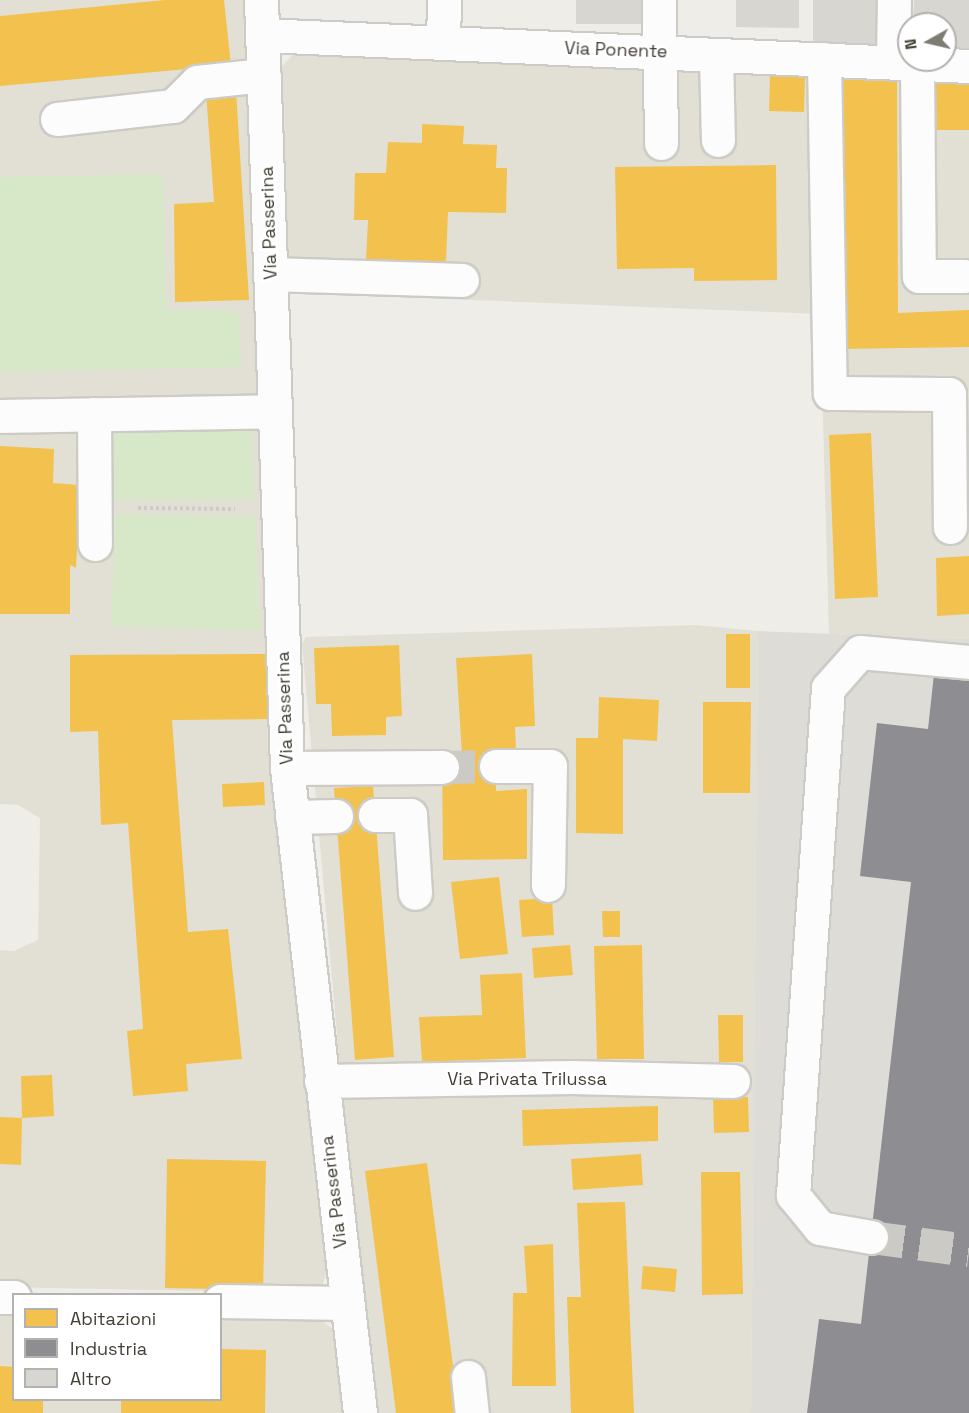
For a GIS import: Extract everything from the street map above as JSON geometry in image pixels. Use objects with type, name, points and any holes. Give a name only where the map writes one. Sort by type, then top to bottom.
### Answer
[{"type":"street","name":"Via Passerina","points":[[261,0],[287,768],[360,1413]]},
{"type":"street","points":[[443,43],[444,0]]},
{"type":"street","points":[[659,0],[661,143]]},
{"type":"street","points":[[894,0],[897,17]]},
{"type":"street","name":"Via Ponente","points":[[262,35],[897,63]]},
{"type":"street","points":[[716,55],[718,140]]},
{"type":"street","points":[[825,59],[830,393],[949,394],[959,479],[950,527]]},
{"type":"street","points":[[906,72],[919,276],[964,276]]},
{"type":"street","points":[[57,119],[173,106],[197,82],[264,75]]},
{"type":"street","points":[[270,274],[462,280]]},
{"type":"street","points":[[0,416],[275,411]]},
{"type":"street","points":[[94,414],[95,544]]},
{"type":"street","points":[[871,1237],[820,1228],[793,1195],[828,688],[860,652],[969,662]]},
{"type":"street","points":[[496,766],[550,765],[548,885]]},
{"type":"street","points":[[287,768],[442,767]]},
{"type":"street","points":[[375,815],[410,815],[415,893]]},
{"type":"street","points":[[292,817],[336,816]]},
{"type":"street","name":"Via Privata Trilussa","points":[[321,1081],[571,1077],[733,1081]]},
{"type":"street","points":[[222,1300],[347,1303]]},
{"type":"street","points":[[468,1377],[472,1413]]},
{"type":"path","points":[[95,507],[278,509]]},
{"type":"shaded area","points":[[0,0],[246,0],[286,901],[327,1271],[322,1286],[311,1293],[0,1287],[0,950],[14,951],[38,940],[40,818],[18,805],[0,804]]},
{"type":"shaded area","points":[[300,46],[897,69],[897,72],[969,72],[969,639],[829,634],[820,314],[295,293],[287,284],[279,70]]},
{"type":"shaded area","points":[[696,625],[758,631],[751,1413],[371,1413],[302,644],[306,637]]},
{"type":"shaded area","points":[[758,631],[969,639],[969,1413],[751,1413]]},
{"type":"shaded area","points":[[0,1310],[12,1310],[12,1401],[222,1401],[222,1314],[315,1315],[335,1331],[345,1413],[0,1413]]},
{"type":"green space","points":[[163,174],[166,310],[238,311],[242,367],[0,372],[0,177]]},
{"type":"green space","points":[[251,419],[254,499],[104,500],[105,426]]},
{"type":"green space","points":[[115,514],[255,516],[260,631],[112,626]]},
{"type":"building: Abitazioni","points":[[165,0],[224,0],[231,65],[0,86],[0,16]]},
{"type":"building: Abitazioni","points":[[770,76],[805,77],[804,112],[769,111]]},
{"type":"building: Abitazioni","points":[[840,77],[897,77],[898,313],[969,310],[969,347],[841,349]]},
{"type":"building: Abitazioni","points":[[936,83],[969,83],[969,130],[936,130]]},
{"type":"building: Abitazioni","points":[[236,90],[249,300],[175,302],[174,204],[214,202],[206,92]]},
{"type":"building: Abitazioni","points":[[422,124],[464,126],[463,144],[497,145],[496,168],[507,168],[506,213],[448,212],[446,262],[366,260],[368,220],[354,220],[355,173],[386,173],[388,142],[422,143]]},
{"type":"building: Abitazioni","points":[[776,165],[777,280],[694,281],[694,268],[617,269],[615,167]]},
{"type":"building: Abitazioni","points":[[871,433],[878,597],[835,599],[829,435]]},
{"type":"building: Abitazioni","points":[[0,446],[54,449],[53,483],[80,485],[76,568],[70,565],[70,614],[0,614]]},
{"type":"building: Abitazioni","points":[[969,556],[969,614],[937,616],[936,558]]},
{"type":"building: Abitazioni","points":[[726,634],[750,634],[750,688],[726,688]]},
{"type":"building: Abitazioni","points":[[399,645],[402,716],[386,717],[386,735],[332,736],[331,704],[316,704],[314,648]]},
{"type":"building: Abitazioni","points":[[268,654],[268,719],[172,720],[188,932],[228,929],[242,1059],[186,1064],[188,1091],[133,1096],[127,1031],[143,1029],[128,823],[101,825],[98,731],[70,732],[70,655]]},
{"type":"building: Abitazioni","points":[[532,654],[535,726],[515,727],[516,751],[496,755],[496,791],[527,789],[527,859],[443,860],[442,754],[462,755],[456,658]]},
{"type":"building: Abitazioni","points":[[599,697],[659,700],[657,741],[623,739],[623,834],[576,833],[576,738],[598,738]]},
{"type":"building: Abitazioni","points":[[703,702],[751,702],[750,793],[703,793]]},
{"type":"building: Abitazioni","points":[[264,782],[265,805],[223,807],[222,784]]},
{"type":"building: Abitazioni","points":[[373,786],[394,1057],[355,1060],[334,788]]},
{"type":"building: Abitazioni","points":[[499,877],[508,954],[460,959],[451,882]]},
{"type":"building: Abitazioni","points":[[552,898],[554,935],[522,937],[519,900]]},
{"type":"building: Abitazioni","points":[[602,911],[620,911],[620,937],[603,937]]},
{"type":"building: Abitazioni","points":[[570,945],[573,975],[534,978],[532,948]]},
{"type":"building: Abitazioni","points":[[642,945],[644,1059],[597,1059],[594,946]]},
{"type":"building: Abitazioni","points":[[522,973],[526,1058],[422,1062],[419,1017],[482,1015],[480,975]]},
{"type":"building: Abitazioni","points":[[718,1015],[743,1015],[743,1062],[719,1062]]},
{"type":"building: Abitazioni","points":[[52,1075],[54,1116],[22,1118],[21,1076]]},
{"type":"building: Abitazioni","points":[[748,1097],[749,1132],[714,1133],[713,1098]]},
{"type":"building: Abitazioni","points":[[658,1106],[658,1141],[523,1146],[522,1110]]},
{"type":"building: Abitazioni","points":[[0,1117],[22,1118],[21,1165],[0,1164]]},
{"type":"building: Abitazioni","points":[[641,1154],[643,1185],[573,1190],[571,1159]]},
{"type":"building: Abitazioni","points":[[167,1159],[266,1161],[263,1290],[165,1288]]},
{"type":"building: Abitazioni","points":[[427,1163],[459,1413],[396,1413],[365,1171]]},
{"type":"building: Abitazioni","points":[[701,1172],[740,1172],[743,1294],[702,1295]]},
{"type":"building: Abitazioni","points":[[625,1202],[634,1413],[571,1413],[567,1297],[581,1297],[577,1203]]},
{"type":"building: Abitazioni","points":[[553,1244],[556,1386],[512,1386],[513,1293],[527,1293],[524,1246]]},
{"type":"building: Abitazioni","points":[[643,1266],[677,1269],[675,1292],[641,1289]]},
{"type":"building: Abitazioni","points":[[222,1349],[266,1350],[265,1413],[121,1413],[121,1401],[222,1401]]},
{"type":"building: Abitazioni","points":[[0,1366],[12,1367],[12,1401],[43,1401],[43,1413],[0,1413]]},
{"type":"building: Industria","points":[[934,674],[969,678],[969,1413],[807,1413],[819,1319],[861,1324],[911,882],[860,876],[877,723],[928,729]]},
{"type":"building: Altro","points":[[576,0],[642,0],[642,24],[576,24]]},
{"type":"building: Altro","points":[[736,0],[799,0],[799,28],[736,27]]},
{"type":"building: Altro","points":[[813,0],[881,0],[881,49],[813,49]]},
{"type":"building: Altro","points":[[914,0],[969,0],[969,52],[957,51],[957,12],[914,12]]},
{"type":"tunnel","points":[[442,767],[496,766]]},
{"type":"tunnel","points":[[871,1237],[969,1250]]}]
